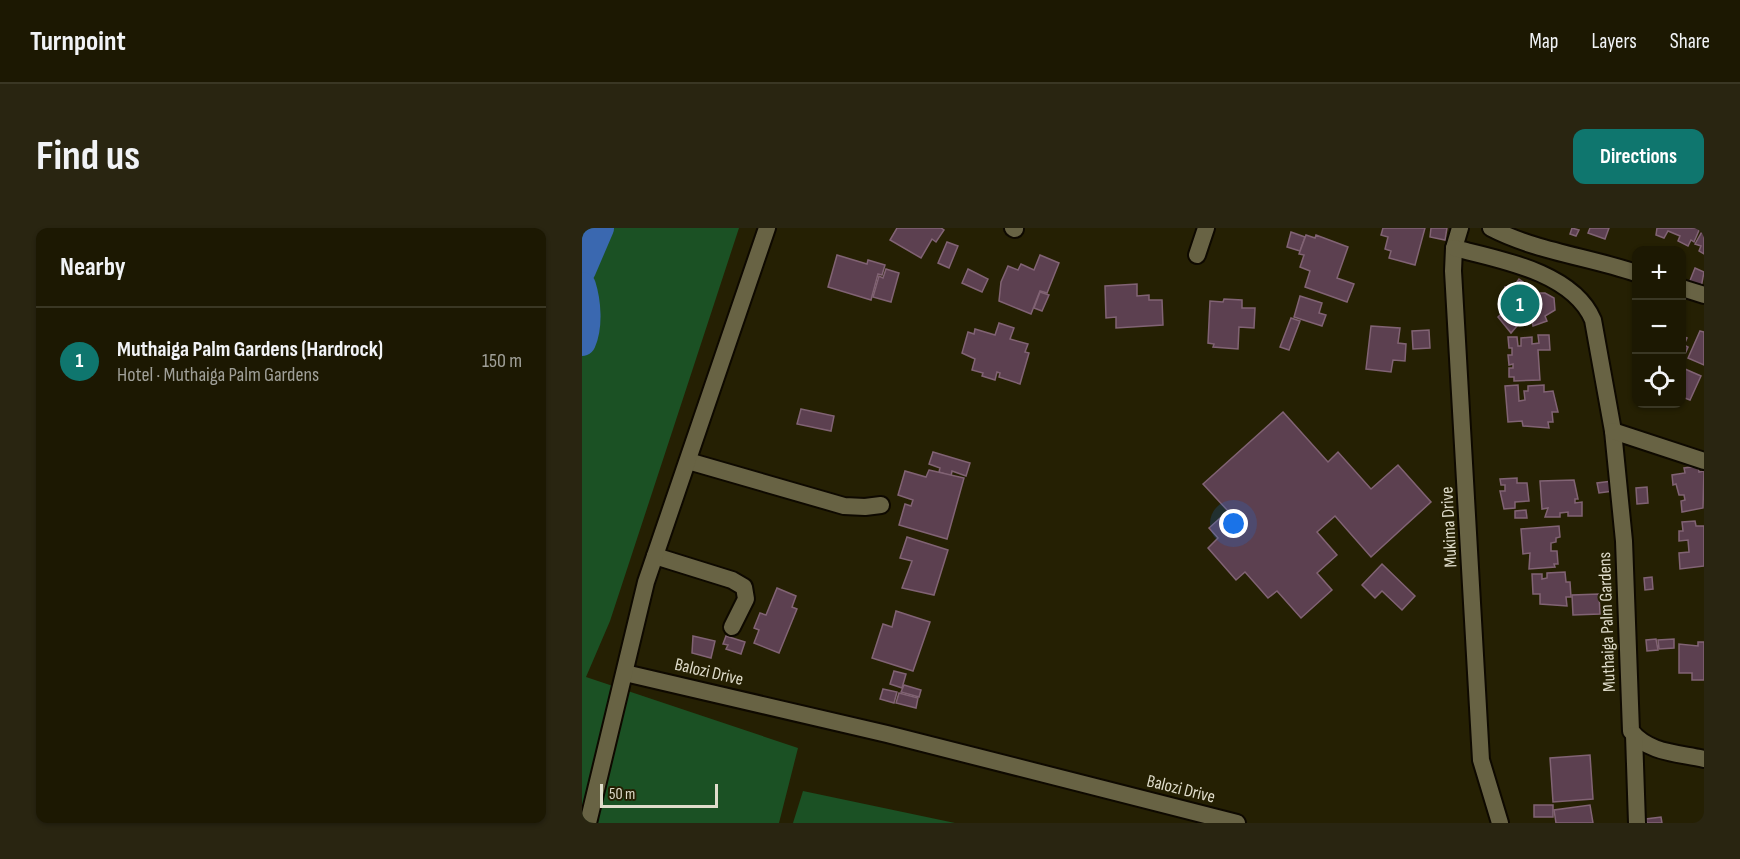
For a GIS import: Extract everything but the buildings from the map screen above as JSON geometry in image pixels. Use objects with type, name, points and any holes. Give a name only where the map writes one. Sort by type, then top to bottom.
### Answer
[{"type":"street","points":[[588,823],[626,673],[637,614],[767,228]]},
{"type":"street","points":[[1197,255],[1206,228]]},
{"type":"street","name":"Mukima Drive","points":[[1460,228],[1454,248],[1454,289],[1481,760],[1500,823]]},
{"type":"street","points":[[1491,228],[1523,241],[1593,258],[1632,272]]},
{"type":"street","name":"Muthaiga Palm Gardens","points":[[1454,248],[1539,272],[1577,297],[1588,307],[1593,320],[1613,431],[1624,541],[1637,823]]},
{"type":"street","points":[[1686,289],[1704,295]]},
{"type":"street","points":[[1613,431],[1704,461]]},
{"type":"street","points":[[688,460],[844,506],[865,507],[881,504]]},
{"type":"street","points":[[655,556],[732,580],[744,587],[746,599],[732,627]]},
{"type":"street","name":"Balozi Drive","points":[[626,673],[888,734],[1237,823]]},
{"type":"street","points":[[1634,735],[1648,747],[1704,759]]},
{"type":"green space","points":[[582,228],[739,228],[610,621],[586,677],[798,748],[779,823],[582,823]]},
{"type":"green space","points":[[803,791],[955,823],[793,823]]},
{"type":"waterway","points":[[582,270],[600,228]]},
{"type":"waterway","points":[[582,286],[586,314],[586,329],[582,342]]},
{"type":"place","name":"Muthaiga Palm Gardens (Hardrock)","points":[[1520,304]]}]
